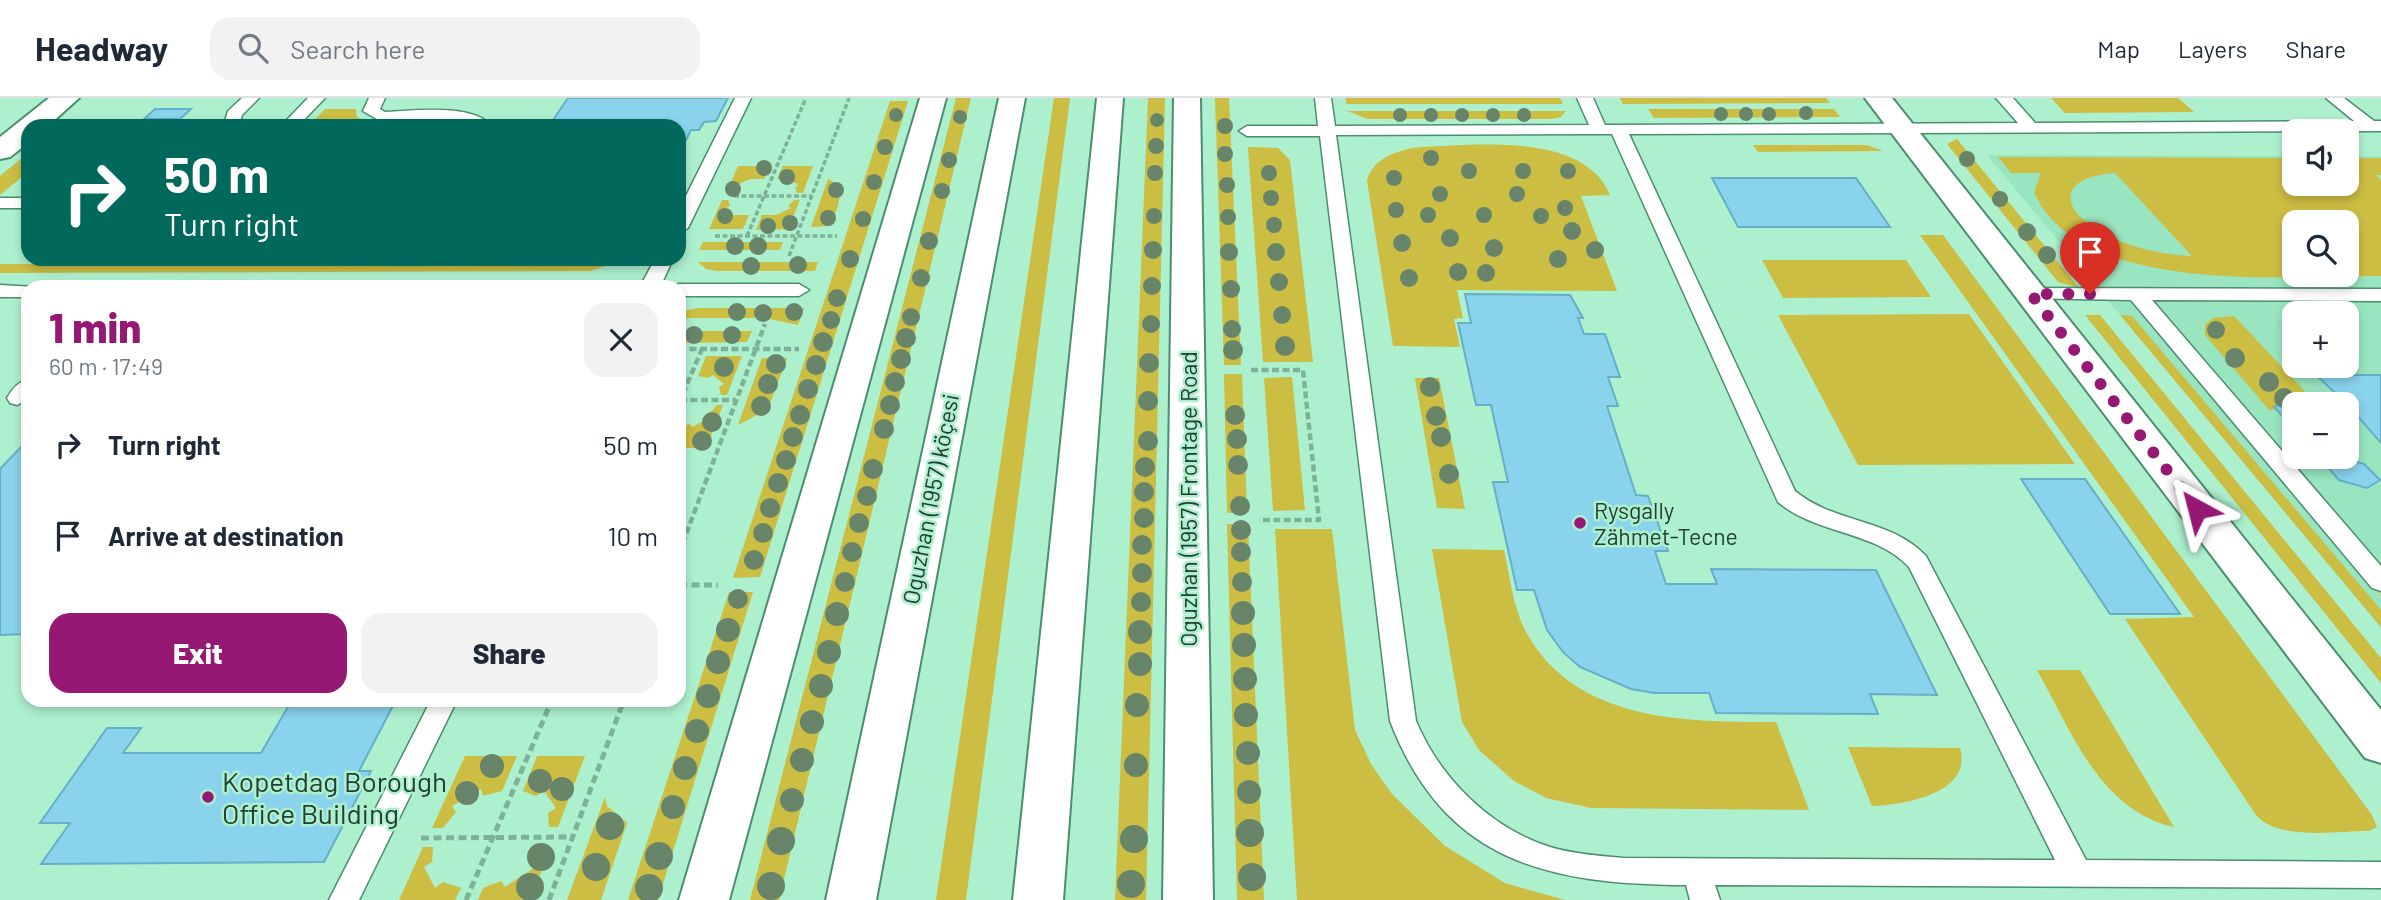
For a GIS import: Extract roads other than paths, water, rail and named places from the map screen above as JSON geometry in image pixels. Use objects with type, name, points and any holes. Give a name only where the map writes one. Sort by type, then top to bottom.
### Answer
[{"type":"street","points":[[40,119],[66,98]]},
{"type":"street","points":[[704,900],[933,98]]},
{"type":"street","name":"Oguzhan (1957) köçesi","points":[[850,900],[1012,98]]},
{"type":"street","points":[[1038,900],[1110,98]]},
{"type":"street","name":"Oguzhan (1957) Frontage Road","points":[[1187,98],[1188,900]]},
{"type":"street","points":[[1878,98],[2381,744]]},
{"type":"street","points":[[0,151],[21,134]]},
{"type":"lane","points":[[233,119],[234,114],[251,98]]},
{"type":"lane","points":[[296,119],[317,98]]},
{"type":"lane","points":[[377,98],[371,111],[382,117],[470,119]]},
{"type":"lane","points":[[686,211],[743,98]]},
{"type":"lane","points":[[1323,98],[1403,720],[1412,748],[1436,782],[1460,806],[1519,848],[1552,860],[1625,871],[2381,874]]},
{"type":"lane","points":[[1585,98],[1608,130],[1786,496],[1809,513],[1900,544],[1918,562],[2077,873]]},
{"type":"lane","points":[[2004,98],[2031,128]]},
{"type":"lane","points":[[2334,98],[2376,126]]},
{"type":"lane","points":[[1247,131],[2376,126]]},
{"type":"lane","points":[[0,203],[21,203]]},
{"type":"lane","points":[[0,290],[21,290]]},
{"type":"lane","points":[[686,290],[799,290]]},
{"type":"lane","points":[[2031,294],[2381,295]]},
{"type":"lane","points":[[2136,295],[2381,582]]},
{"type":"lane","points":[[344,900],[440,707]]},
{"type":"lane","points":[[1697,872],[1705,900]]},
{"type":"place","name":"Rysgally Zähmet-Tecne","points":[[1580,523]]},
{"type":"place","name":"Kopetdag Borough Office Building","points":[[208,797]]}]
